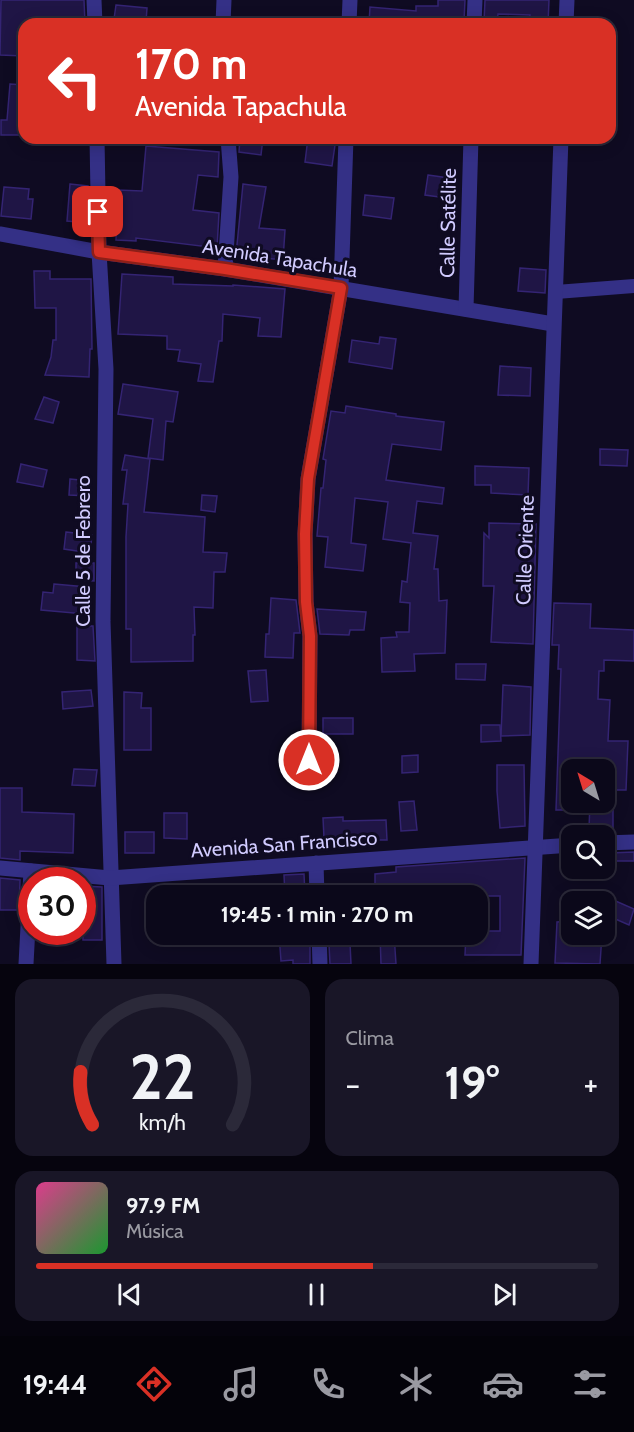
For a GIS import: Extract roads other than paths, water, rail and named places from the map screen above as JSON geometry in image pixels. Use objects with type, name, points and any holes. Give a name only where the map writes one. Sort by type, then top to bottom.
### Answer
[{"type":"street","points":[[94,0],[95,18]]},
{"type":"street","points":[[223,18],[224,0]]},
{"type":"street","points":[[349,18],[350,0]]},
{"type":"street","points":[[474,18],[475,0]]},
{"type":"street","points":[[566,18],[567,0]]},
{"type":"street","name":"Calle 5 de Febrero","points":[[97,144],[99,252],[106,369],[103,621],[114,964]]},
{"type":"street","points":[[225,269],[231,177],[228,144]]},
{"type":"street","points":[[309,760],[310,636],[306,602],[305,534],[308,479],[341,288],[346,144]]},
{"type":"street","name":"Calle Satélite","points":[[466,309],[471,144]]},
{"type":"street","name":"Calle Oriente","points":[[531,964],[561,144]]},
{"type":"street","name":"Avenida Tapachula","points":[[0,234],[99,252],[225,269],[553,324]]},
{"type":"street","points":[[556,292],[634,286]]},
{"type":"street","points":[[615,843],[634,842]]},
{"type":"street","name":"Avenida San Francisco","points":[[96,877],[110,878],[561,846]]},
{"type":"street","points":[[316,863],[317,885]]},
{"type":"street","name":"Avenida San Francisco","points":[[0,868],[18,870]]},
{"type":"street","points":[[26,964],[27,945]]},
{"type":"street","points":[[319,945],[320,964]]}]
